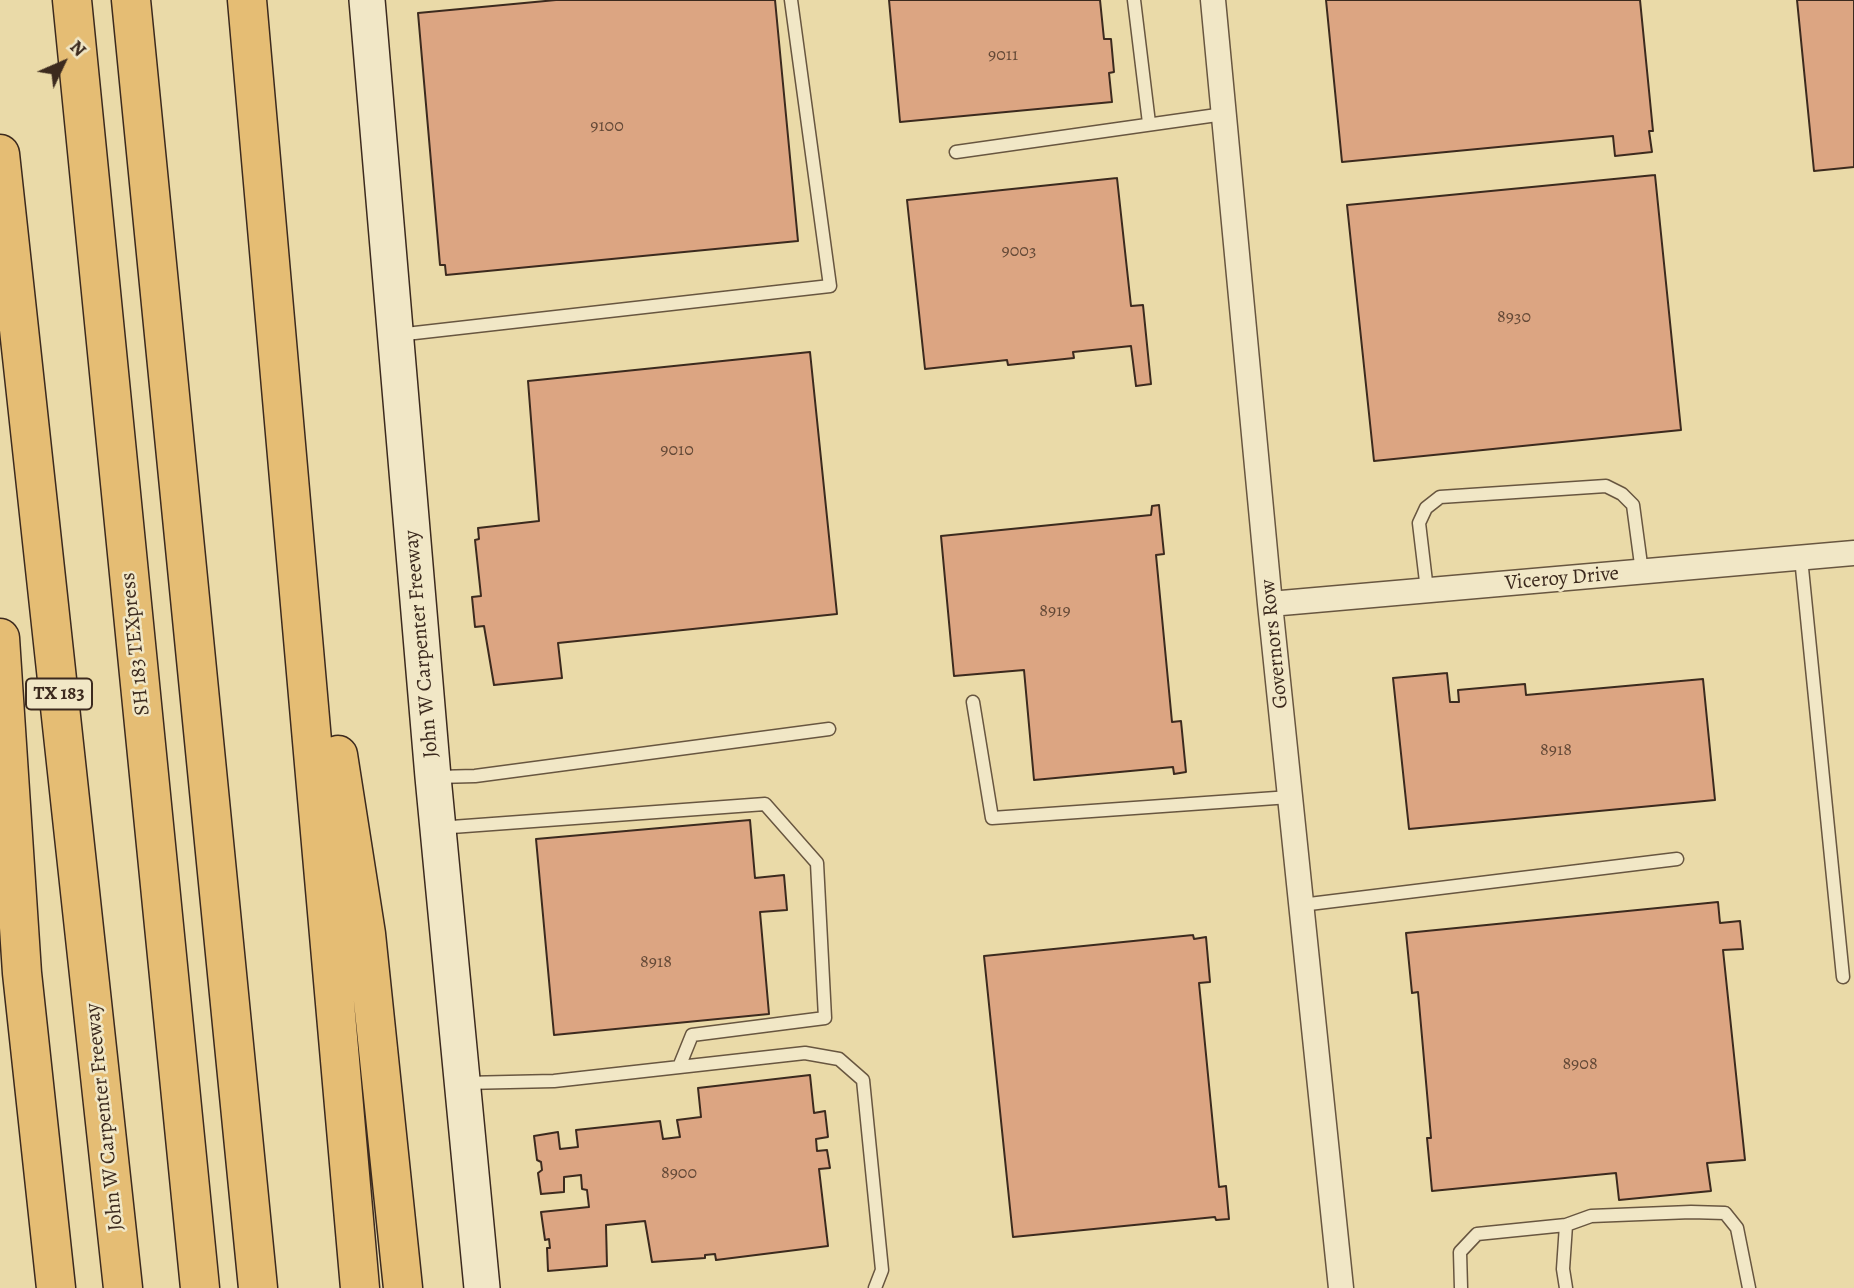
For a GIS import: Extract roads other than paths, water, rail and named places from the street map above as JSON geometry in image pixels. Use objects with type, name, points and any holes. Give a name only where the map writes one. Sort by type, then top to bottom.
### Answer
[{"type":"highway","name":"SH 183 TEXpress","points":[[72,0],[200,1288]]},
{"type":"highway","points":[[131,0],[258,1288]]},
{"type":"highway","points":[[247,0],[287,431],[360,1288]]},
{"type":"highway","name":"John W Carpenter Freeway","points":[[0,154],[123,1288]]},
{"type":"highway","points":[[287,431],[366,934],[403,1288]]},
{"type":"highway","points":[[0,638],[22,973],[55,1288]]},
{"type":"main road","name":"John W Carpenter Freeway","points":[[367,0],[433,777],[482,1288]]},
{"type":"street","name":"Governors Row","points":[[1213,0],[1270,604],[1341,1288]]},
{"type":"street","name":"Viceroy Drive","points":[[1270,604],[1854,553]]},
{"type":"lane","points":[[396,335],[830,286],[791,0]]},
{"type":"lane","points":[[1134,0],[1149,122]]},
{"type":"lane","points":[[956,152],[1149,122],[1224,114]]},
{"type":"lane","points":[[1427,590],[1419,523],[1426,508],[1440,497],[1606,486],[1622,494],[1633,505],[1642,572]]},
{"type":"lane","points":[[1801,558],[1843,977]]},
{"type":"lane","points":[[973,702],[992,818],[1290,797]]},
{"type":"lane","points":[[433,777],[475,776],[829,729]]},
{"type":"lane","points":[[438,828],[765,804],[817,863],[825,1018],[692,1035],[679,1067]]},
{"type":"lane","points":[[1301,905],[1677,859]]},
{"type":"lane","points":[[463,1084],[554,1081],[805,1053],[839,1059],[863,1080],[882,1270],[875,1288]]},
{"type":"lane","points":[[1461,1288],[1460,1252],[1477,1234],[1566,1224],[1591,1216],[1725,1213],[1737,1228],[1749,1288]]},
{"type":"lane","points":[[1566,1224],[1563,1269],[1566,1288]]}]
